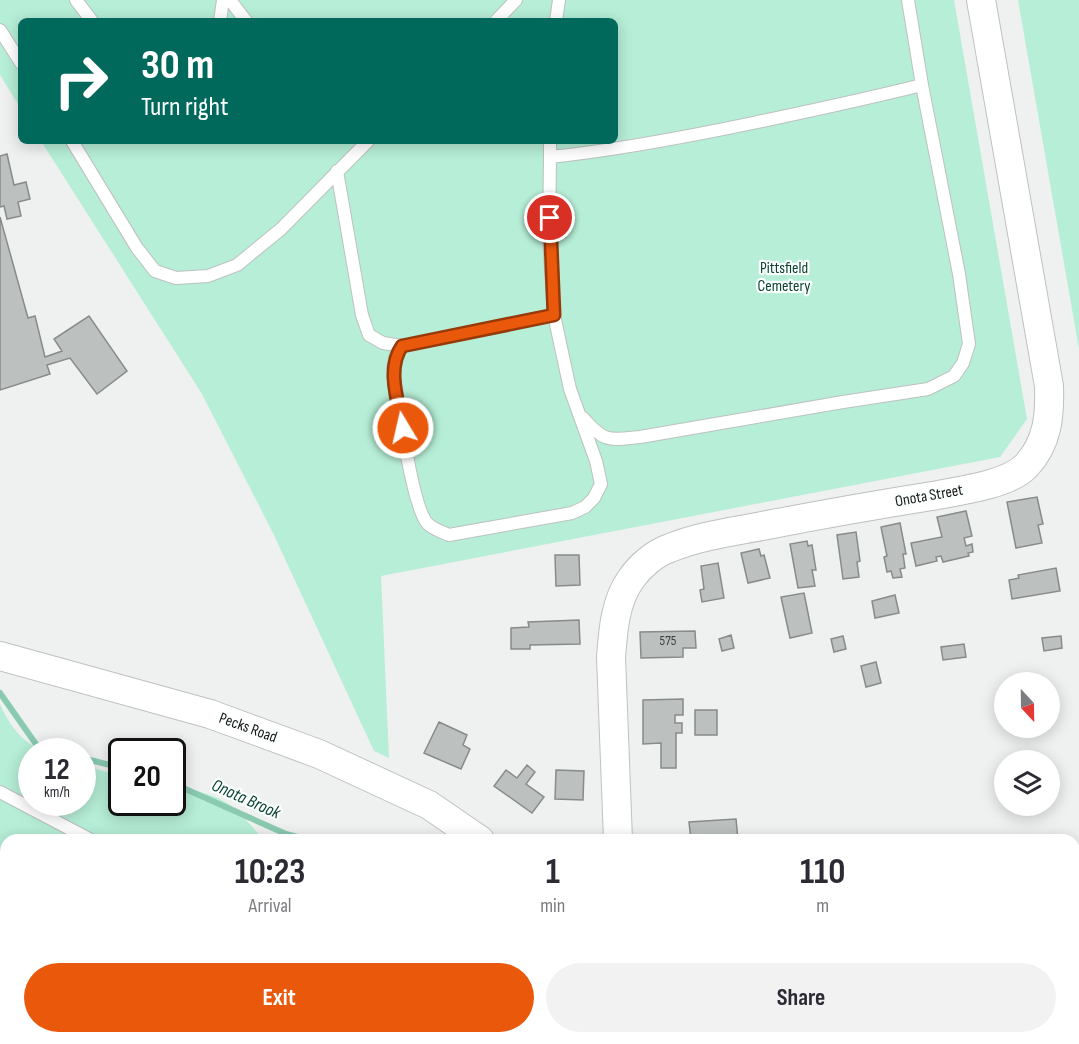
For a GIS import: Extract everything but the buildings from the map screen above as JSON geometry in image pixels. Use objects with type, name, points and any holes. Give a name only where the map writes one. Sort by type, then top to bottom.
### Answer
[{"type":"street","name":"Onota Street","points":[[618,834],[611,657],[613,634],[622,596],[631,579],[648,561],[668,548],[704,537],[960,491],[989,483],[1011,476],[1025,468],[1037,453],[1046,432],[1050,411],[1048,386],[981,0]]},
{"type":"street","name":"Pecks Road","points":[[2,657],[210,714],[319,754],[429,806],[471,834]]},
{"type":"lane","points":[[76,0],[90,18]]},
{"type":"lane","points":[[220,18],[223,0]]},
{"type":"lane","points":[[230,0],[244,18]]},
{"type":"lane","points":[[499,18],[516,0]]},
{"type":"lane","points":[[556,18],[559,0]]},
{"type":"lane","points":[[579,413],[594,430],[609,440],[640,437],[928,389],[954,376],[963,363],[969,344],[959,274],[908,0]]},
{"type":"lane","points":[[0,30],[18,58]]},
{"type":"lane","points":[[550,157],[609,151],[865,99],[922,85]]},
{"type":"lane","points":[[74,144],[137,248],[155,271],[176,278],[208,276],[237,265],[281,229],[365,144]]},
{"type":"lane","points":[[402,346],[396,355],[393,368],[406,447],[420,509],[427,523],[449,535],[572,513],[585,507],[594,498],[601,484],[596,461],[570,389],[554,315],[549,238],[550,144]]},
{"type":"lane","points":[[337,171],[362,315],[369,335],[383,342],[402,346],[554,315]]},
{"type":"lane","points":[[0,792],[80,834]]},
{"type":"green space","name":"Pittsfield Cemetery","points":[[0,0],[954,0],[1027,419],[1000,457],[381,576],[389,758],[374,751],[273,533],[202,394],[43,144],[618,144],[618,18],[18,18],[18,104],[0,75]]},
{"type":"green space","points":[[1018,0],[1079,0],[1079,349]]},
{"type":"green space","points":[[0,704],[7,719],[24,738],[18,738],[18,816],[96,816],[96,769],[108,772],[108,816],[186,816],[186,789],[213,796],[228,804],[259,834],[0,834]]},
{"type":"waterway","name":"Onota Brook","points":[[0,693],[32,738]]},
{"type":"waterway","name":"Onota Brook","points":[[96,762],[108,764]]},
{"type":"waterway","name":"Onota Brook","points":[[186,789],[286,834]]},
{"type":"route","points":[[403,428],[393,368],[396,355],[402,346],[554,315],[549,238],[550,218]]}]
